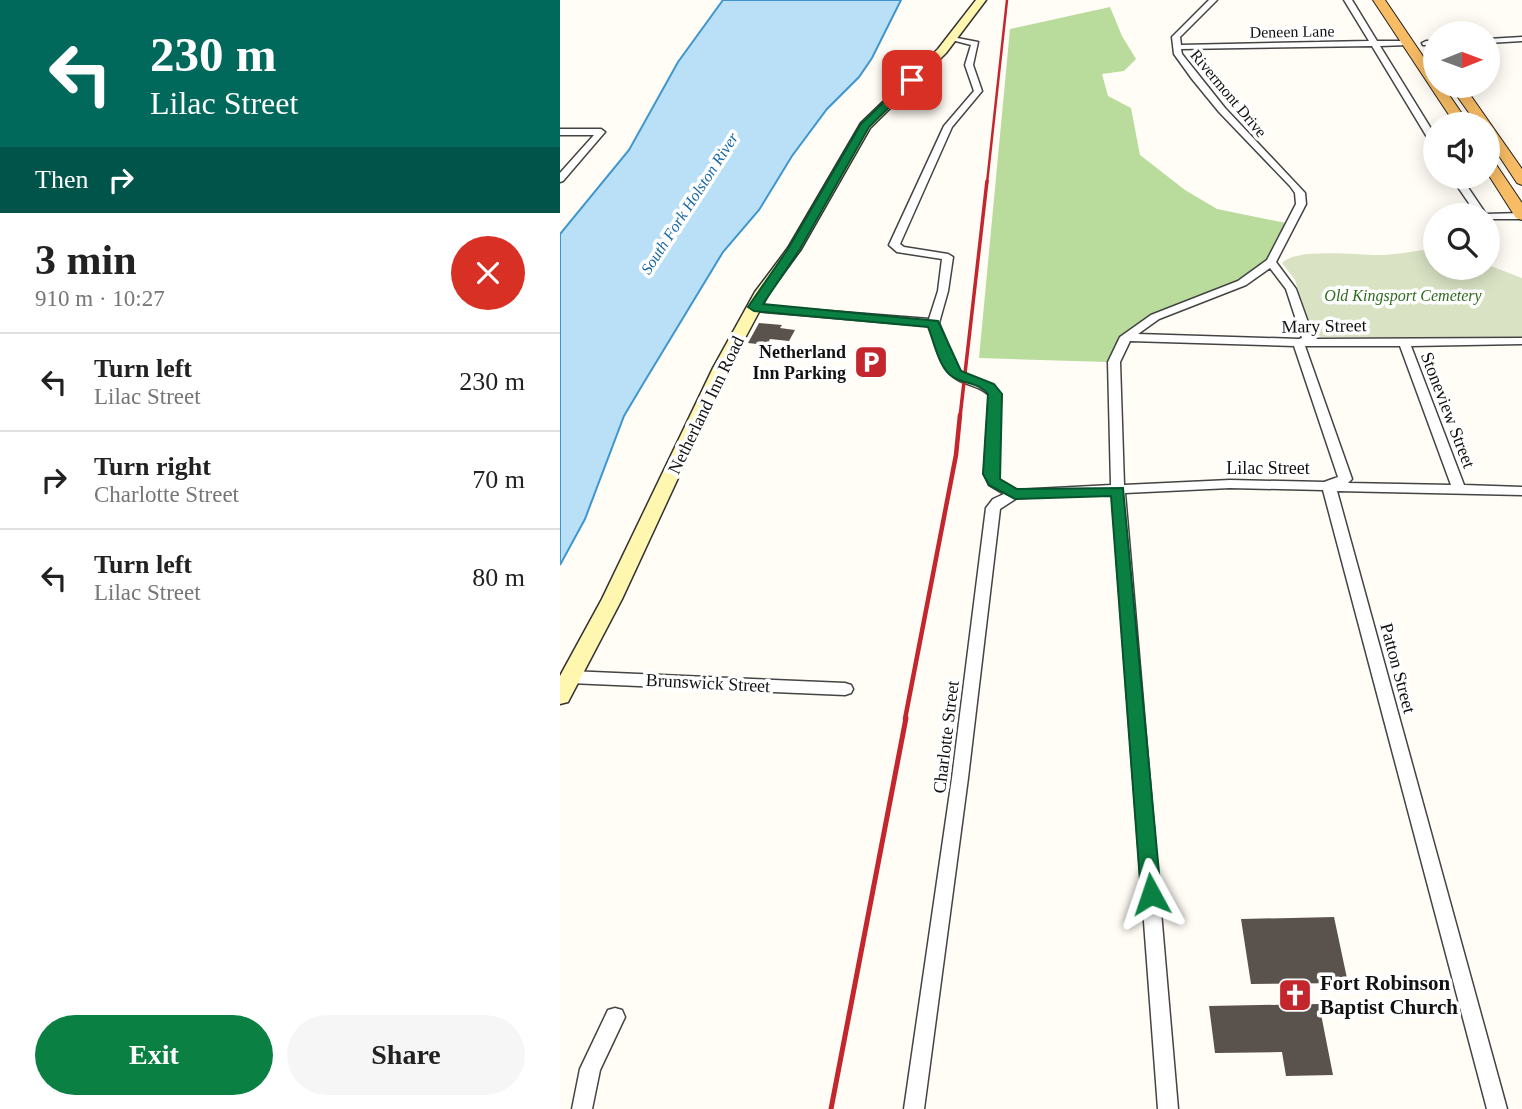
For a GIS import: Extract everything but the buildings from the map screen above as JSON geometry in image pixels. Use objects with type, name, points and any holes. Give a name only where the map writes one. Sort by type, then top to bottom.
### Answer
[{"type":"highway","points":[[1379,0],[1423,66]]},
{"type":"highway","points":[[1408,43],[1423,40]]},
{"type":"highway","points":[[1500,147],[1522,179]]},
{"type":"highway","points":[[1500,181],[1522,215]]},
{"type":"main road","name":"Netherland Inn Road","points":[[560,696],[693,432],[721,368],[754,307],[794,249],[865,126],[952,39],[981,0]]},
{"type":"street","name":"Rivermont Drive","points":[[1213,0],[1175,37],[1177,47],[1182,61],[1222,110],[1300,193],[1301,204],[1271,262]]},
{"type":"street","points":[[1348,0],[1423,122]]},
{"type":"street","points":[[952,39],[975,44],[969,65],[978,91],[948,126],[894,245],[901,250],[948,257],[943,292],[933,323],[956,374],[989,386],[995,394],[991,474],[994,482],[1015,494]]},
{"type":"street","points":[[1500,40],[1522,39]]},
{"type":"street","name":"Deneen Lane","points":[[1177,47],[1408,43]]},
{"type":"street","points":[[560,132],[601,132],[560,180]]},
{"type":"street","points":[[1500,216],[1522,215]]},
{"type":"street","points":[[1168,1109],[1118,491],[1114,362],[1126,337],[1155,317],[1242,283],[1271,262],[1291,289],[1308,339],[1299,344],[1345,479],[1329,485]]},
{"type":"street","points":[[754,307],[933,323]]},
{"type":"street","name":"Mary Street","points":[[1126,337],[1212,343],[1299,344],[1522,341]]},
{"type":"street","name":"Stoneview Street","points":[[1404,342],[1460,491]]},
{"type":"street","name":"Lilac Street","points":[[1015,494],[1230,484],[1522,491]]},
{"type":"street","name":"Patton Street","points":[[1329,485],[1497,1109]]},
{"type":"street","name":"Charlotte Street","points":[[914,1109],[960,778],[993,508],[998,502],[1015,494]]},
{"type":"street","name":"Brunswick Street","points":[[570,677],[845,689]]},
{"type":"street","points":[[582,1109],[590,1069],[615,1017]]},
{"type":"green space","points":[[1110,7],[1122,36],[1136,59],[1124,71],[1102,74],[1108,96],[1131,108],[1140,155],[1185,190],[1217,209],[1291,224],[1271,262],[1258,273],[1155,317],[1126,337],[1107,362],[979,358],[1010,29]]},
{"type":"green space","name":"Old Kingsport Cemetery","points":[[1423,250],[1423,280],[1500,280],[1500,270],[1522,278],[1522,337],[1321,337],[1311,330],[1295,280],[1282,263],[1301,255],[1384,255]]},
{"type":"water","name":"South Fork Holston River","points":[[723,0],[901,0],[872,58],[859,77],[827,109],[792,156],[759,210],[723,252],[643,384],[624,416],[585,519],[560,565],[560,234],[629,150],[678,62]]},
{"type":"railway","points":[[987,183],[1007,0]]},
{"type":"railway","points":[[960,417],[987,181]]},
{"type":"railway","points":[[905,719],[956,455],[960,415]]},
{"type":"railway","points":[[831,1109],[906,718]]},
{"type":"place","name":"Netherland Inn Parking","points":[[871,362]]},
{"type":"place","name":"Fort Robinson Baptist Church","points":[[1295,995]]},
{"type":"route","points":[[912,80],[865,126],[794,249],[754,307],[933,323],[956,374],[989,386],[995,394],[991,447],[991,474],[994,482],[1015,494],[1118,491],[1151,894]]}]
